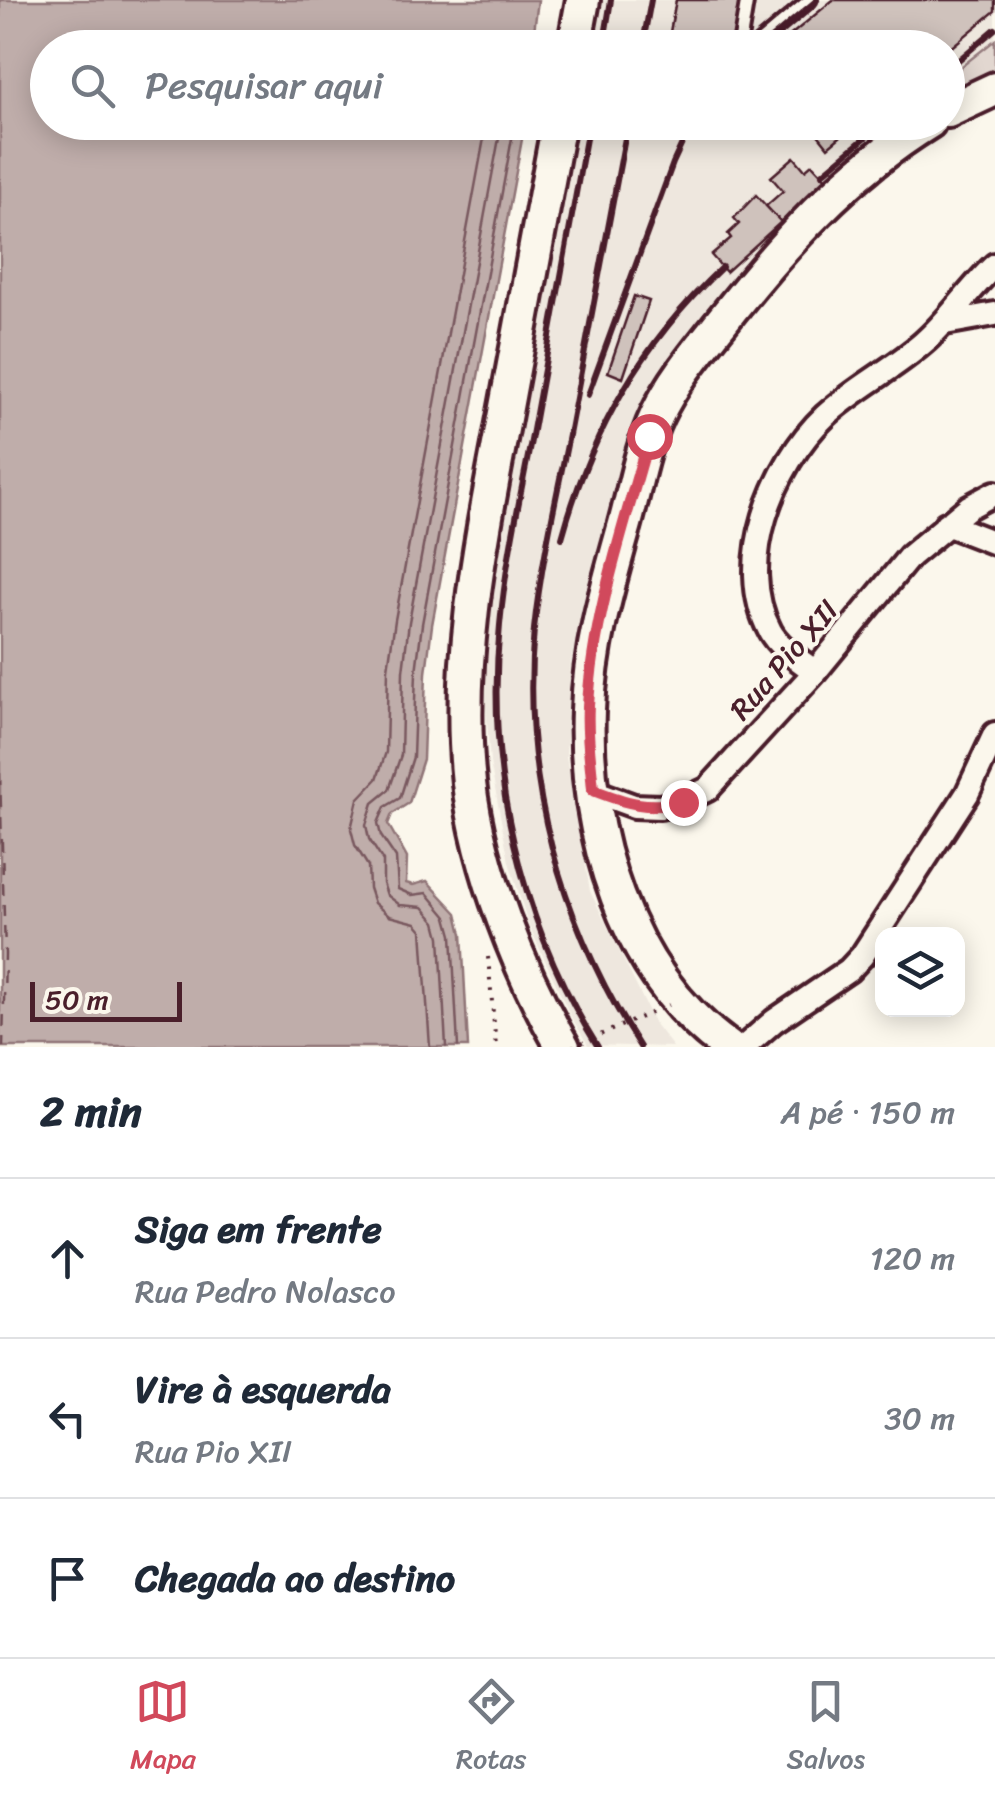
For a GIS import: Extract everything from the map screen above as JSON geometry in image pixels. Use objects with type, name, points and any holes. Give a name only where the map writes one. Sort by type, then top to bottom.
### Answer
[{"type":"street","points":[[577,30],[582,0]]},
{"type":"street","points":[[965,103],[995,89]]},
{"type":"street","points":[[557,140],[477,574],[465,713],[470,790],[496,892],[514,942],[564,1047]]},
{"type":"street","points":[[728,1047],[698,1026],[677,1001],[629,927],[613,882],[593,790],[588,709],[597,629],[657,415],[670,391],[804,224],[852,176],[903,140]]},
{"type":"street","points":[[815,672],[771,634],[758,590],[758,554],[774,493],[802,441],[822,418],[849,394],[912,352],[945,323],[995,266]]},
{"type":"street","points":[[945,323],[995,314]]},
{"type":"street","name":"Rua Pio XII","points":[[593,790],[634,806],[660,807],[683,802],[708,788],[815,672],[910,556],[946,524],[995,493]]},
{"type":"street","points":[[946,524],[995,544]]},
{"type":"street","points":[[744,1047],[774,1021],[850,970],[862,956],[967,794],[995,734]]},
{"type":"lane","points":[[742,30],[747,0]]},
{"type":"lane","points":[[774,30],[810,0]]},
{"type":"path","points":[[572,1047],[668,1005]]},
{"type":"shaded area","points":[[599,0],[995,0],[995,40],[965,64],[965,30],[594,30]]},
{"type":"shaded area","points":[[995,40],[995,76],[965,90],[965,64]]},
{"type":"shaded area","points":[[574,140],[869,140],[841,162],[680,359],[605,547],[571,660],[566,756],[590,891],[655,1024],[673,1047],[588,1045],[528,923],[509,862],[490,762],[485,693],[487,626]]},
{"type":"water","points":[[0,0],[538,0],[534,30],[30,30],[30,140],[522,140],[432,625],[423,759],[409,803],[392,814],[388,824],[407,858],[406,883],[427,881],[457,913],[462,934],[468,1047],[0,1047]]},
{"type":"building","points":[[676,0],[741,0],[736,30],[670,30]]},
{"type":"building","points":[[833,0],[995,0],[995,11],[965,36],[965,30],[797,30]]},
{"type":"building","points":[[794,157],[805,170],[812,164],[828,181],[781,222],[766,206],[783,191],[771,177]]},
{"type":"building","points":[[756,195],[781,222],[726,272],[711,255],[731,238],[728,234],[739,224],[734,218]]},
{"type":"building","points":[[634,296],[649,301],[623,378],[608,372]]},
{"type":"ferry route","points":[[0,773],[5,954],[3,1047]]},
{"type":"railway","points":[[606,30],[611,0]]},
{"type":"railway","points":[[645,30],[651,0]]},
{"type":"railway","points":[[781,30],[817,0]]},
{"type":"railway","points":[[965,55],[995,29]]},
{"type":"railway","points":[[586,140],[510,551],[497,680],[498,735],[514,844],[548,949],[598,1047]]},
{"type":"railway","points":[[625,140],[545,556],[534,629],[531,685],[533,740],[552,847],[588,950],[640,1047]]},
{"type":"railway","points":[[588,395],[684,140]]},
{"type":"railway","points":[[822,174],[863,140]]},
{"type":"railway","points":[[562,538],[588,462],[623,391],[667,326],[722,267]]},
{"type":"route","points":[[649,436],[597,629],[588,709],[589,754],[593,790],[634,806],[660,807],[683,802]]}]
